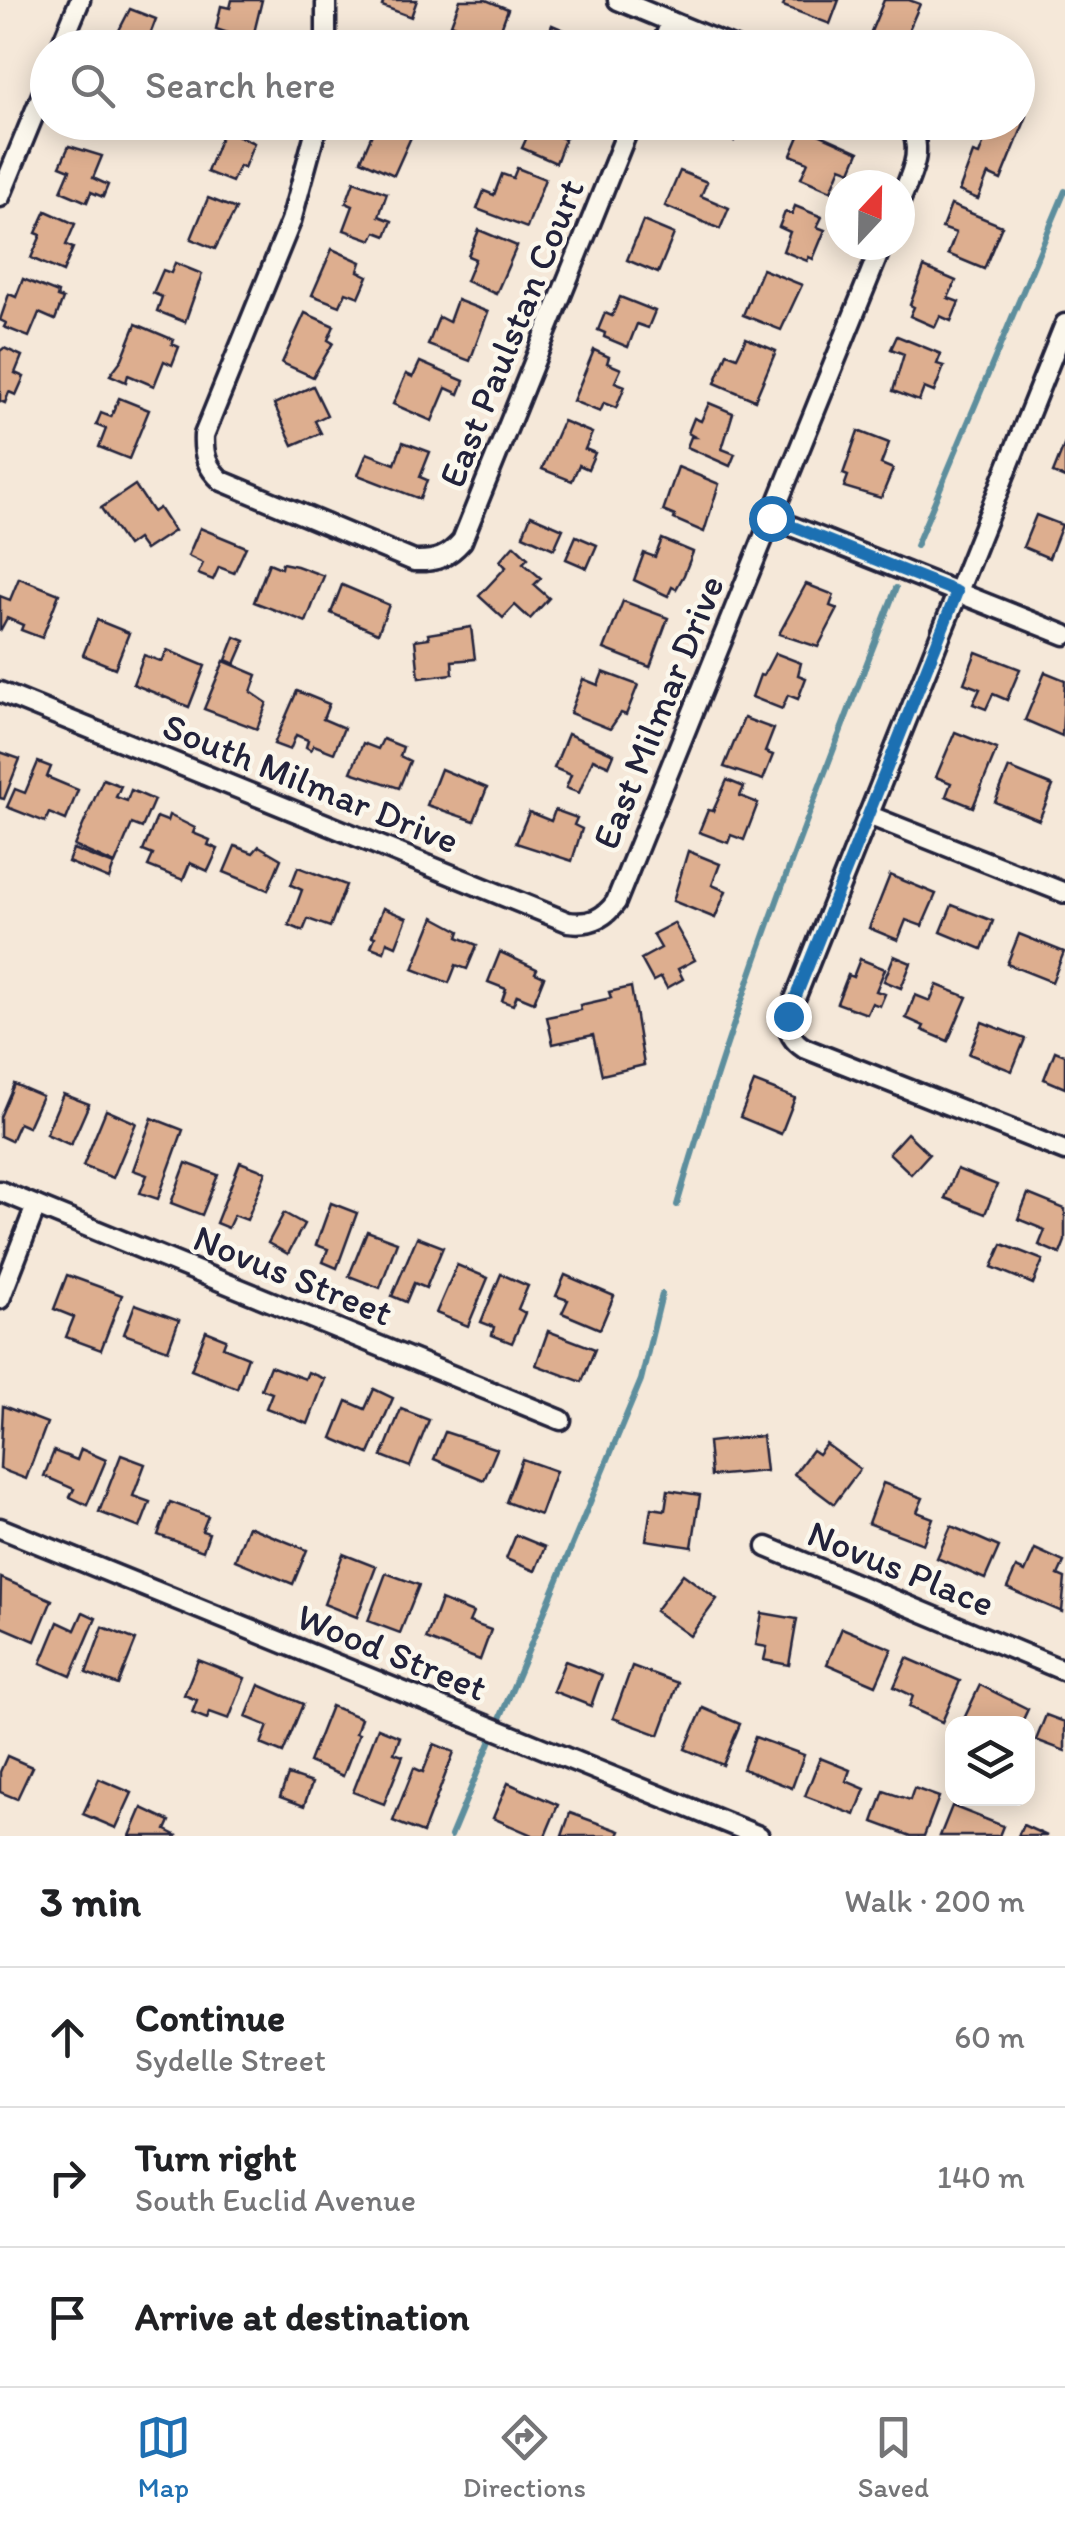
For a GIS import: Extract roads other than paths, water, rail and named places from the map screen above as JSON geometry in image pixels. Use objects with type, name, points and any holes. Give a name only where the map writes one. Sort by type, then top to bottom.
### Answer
[{"type":"street","points":[[68,30],[80,0]]},
{"type":"street","points":[[326,0],[326,30]]},
{"type":"street","points":[[618,0],[691,30]]},
{"type":"street","points":[[669,30],[672,22]]},
{"type":"street","points":[[0,197],[30,124]]},
{"type":"street","name":"East Paulstan Court","points":[[313,140],[291,221],[204,436],[203,452],[222,481],[414,560],[440,559],[462,541],[624,140]]},
{"type":"street","points":[[912,140],[912,170]]},
{"type":"street","name":"East Milmar Drive","points":[[599,919],[616,902],[876,260]]},
{"type":"street","points":[[1065,324],[788,1016],[790,1035],[804,1048],[1065,1151]]},
{"type":"street","points":[[1047,369],[1065,376]]},
{"type":"street","points":[[771,518],[1065,635]]},
{"type":"street","name":"South Milmar Drive","points":[[0,692],[568,922],[580,924],[599,919]]},
{"type":"street","points":[[868,815],[1065,893]]},
{"type":"street","name":"Novus Street","points":[[0,1191],[561,1420]]},
{"type":"street","points":[[0,1299],[36,1206]]},
{"type":"street","name":"Wood Street","points":[[0,1528],[759,1836]]},
{"type":"street","name":"Novus Place","points":[[767,1547],[1065,1670]]},
{"type":"waterway","points":[[916,546],[1065,191]]},
{"type":"waterway","points":[[677,1205],[752,971],[896,588]]},
{"type":"waterway","points":[[451,1836],[641,1380],[662,1294]]}]
